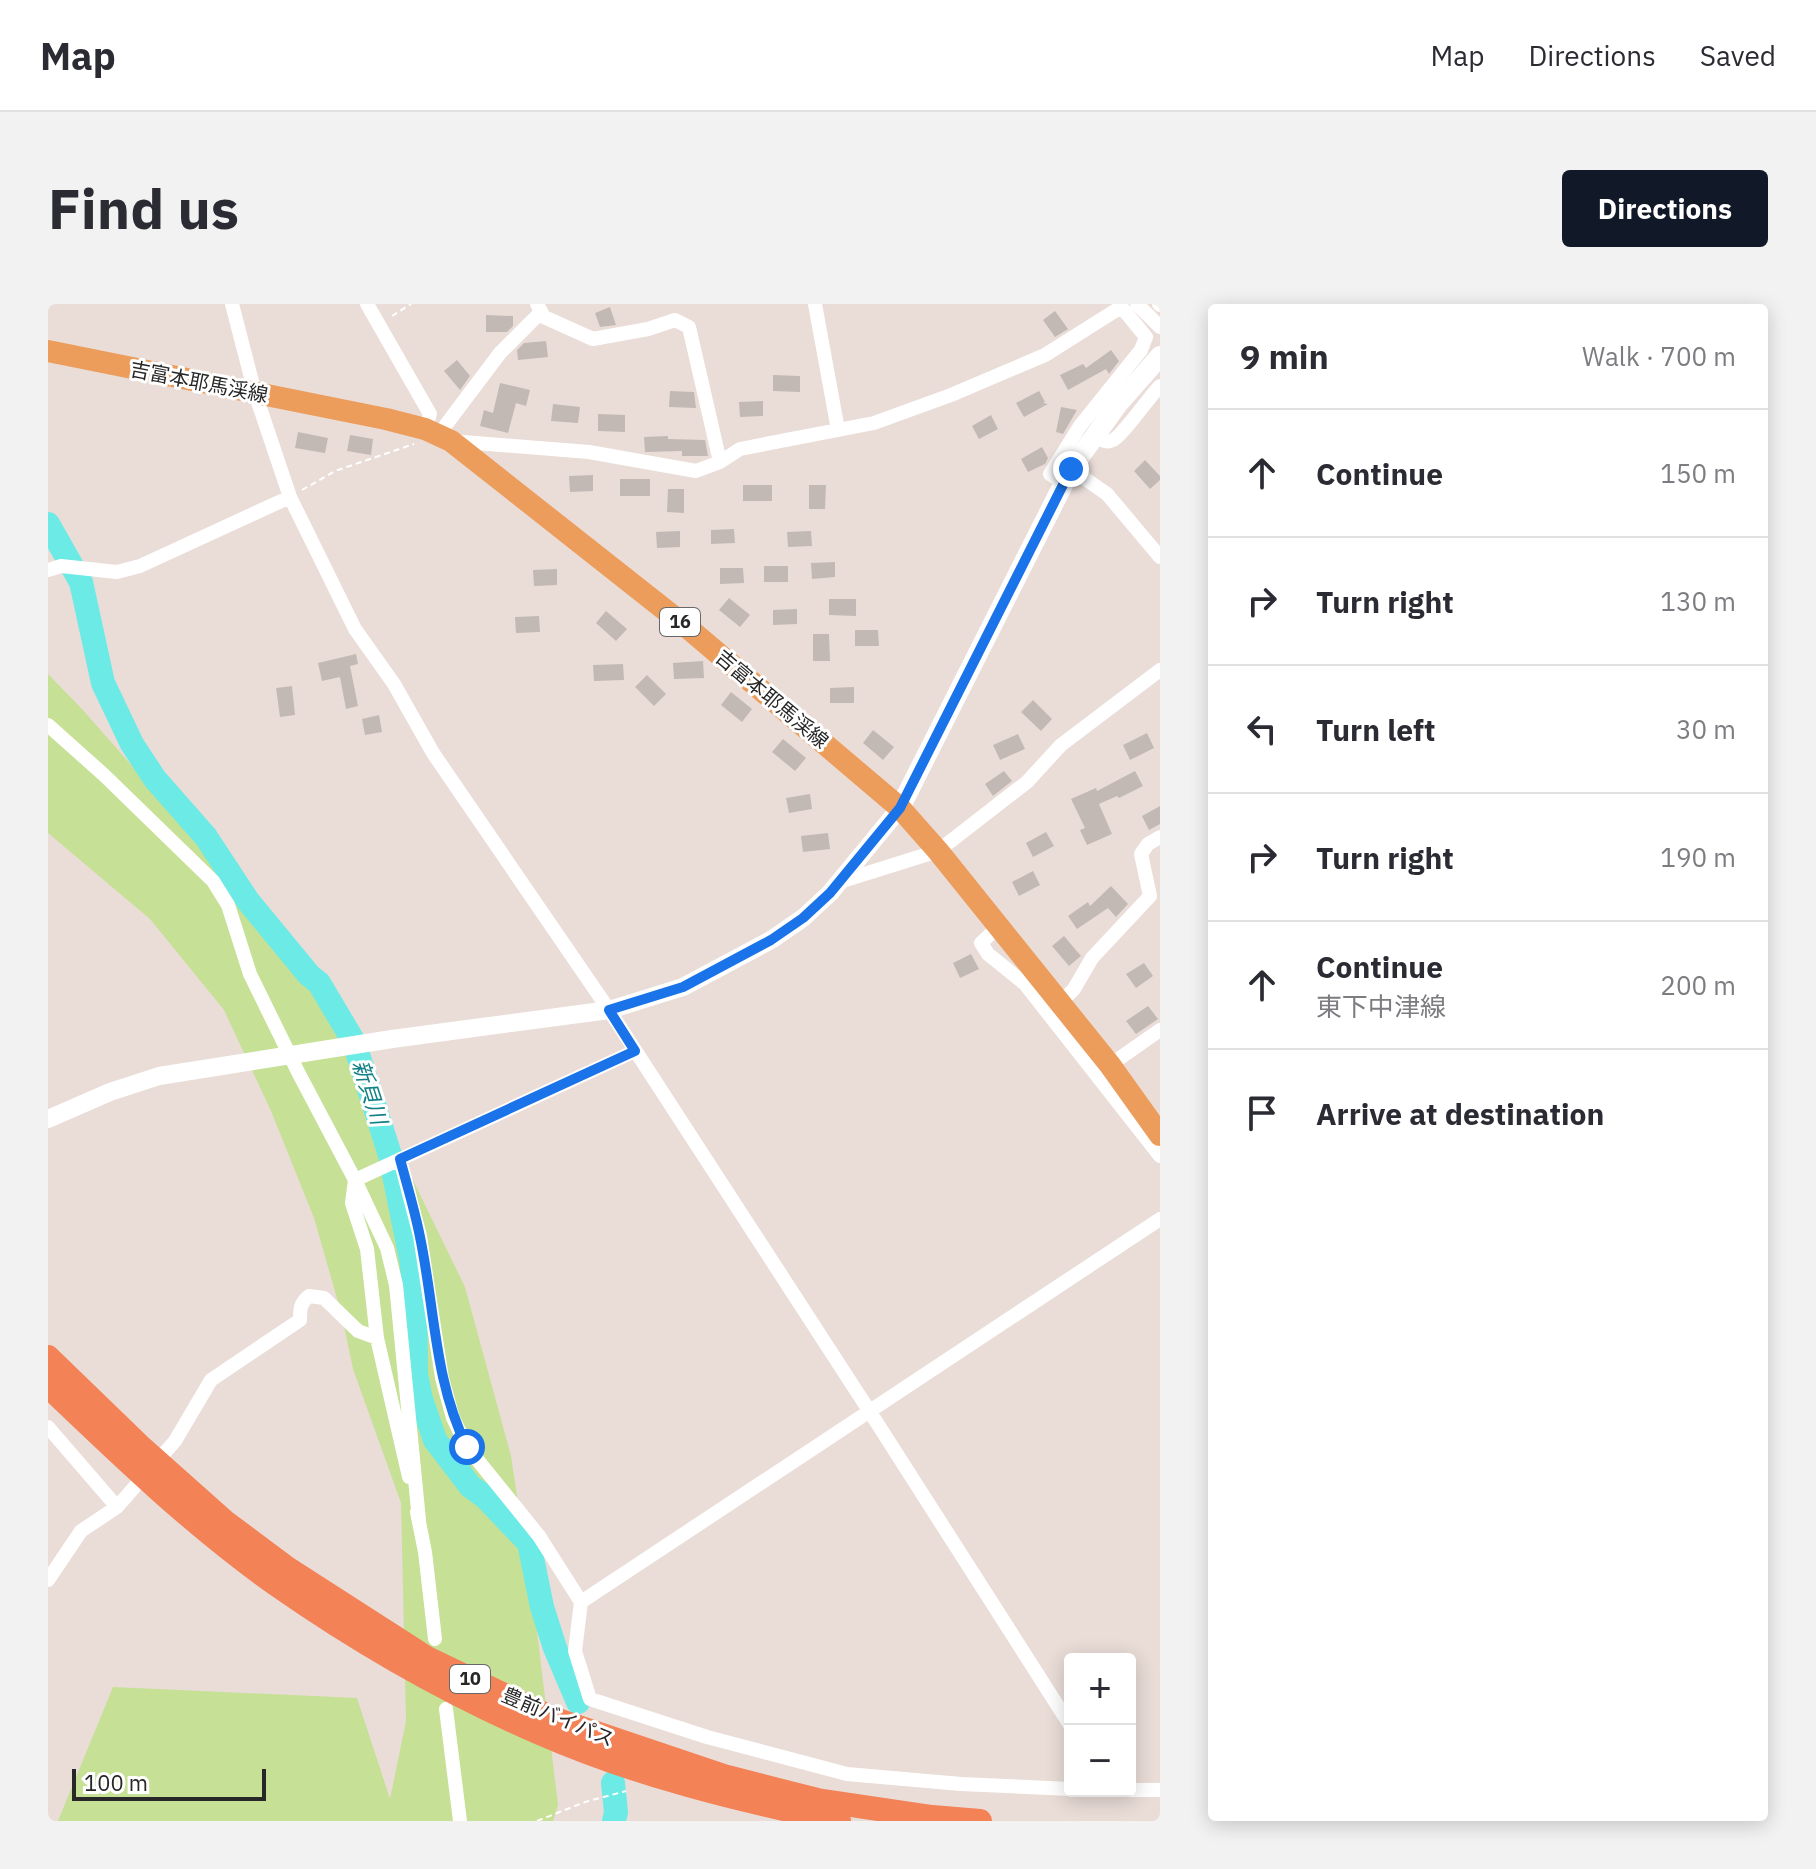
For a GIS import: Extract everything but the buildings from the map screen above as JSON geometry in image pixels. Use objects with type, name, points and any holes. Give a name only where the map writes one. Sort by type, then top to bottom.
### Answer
[{"type":"highway","name":"豊前バイパス","points":[[48,1357],[142,1448],[224,1521],[287,1568],[427,1658],[552,1718],[727,1777],[817,1800],[980,1821]]},
{"type":"highway","name":"豊前バイパス","points":[[48,1386],[129,1464],[216,1538],[276,1584],[418,1673],[542,1734],[626,1766],[721,1795],[839,1821]]},
{"type":"main road","name":"吉富本耶馬渓線","points":[[48,351],[255,393],[438,435],[688,628],[900,808],[998,927],[1030,980],[1059,1004],[1110,1065],[1160,1135]]},
{"type":"main road","points":[[900,808],[1067,476],[1118,404],[1160,356]]},
{"type":"street","points":[[232,304],[255,393],[290,497],[355,629],[394,684],[433,753],[609,1010],[1064,1716]]},
{"type":"street","points":[[367,304],[430,414],[438,435]]},
{"type":"street","points":[[815,304],[838,430]]},
{"type":"street","points":[[1137,304],[1160,327]]},
{"type":"street","points":[[438,435],[589,452],[696,471],[720,462],[740,449],[874,423],[1045,355],[1120,305],[1146,337],[1141,350],[1080,426],[1050,474],[1067,476],[1107,494],[1160,557]]},
{"type":"street","points":[[438,435],[500,353],[539,308],[544,317],[593,339],[648,329],[675,320],[689,327],[720,462]]},
{"type":"street","points":[[1095,436],[1107,442],[1116,440],[1160,386]]},
{"type":"street","points":[[54,568],[117,572],[140,566],[290,497]]},
{"type":"street","points":[[839,882],[938,851],[1027,782],[1061,745],[1160,670]]},
{"type":"street","points":[[48,725],[213,881],[228,905],[250,974],[387,1248],[396,1285],[419,1520],[435,1639]]},
{"type":"street","points":[[48,1119],[110,1092],[159,1076],[392,1039],[609,1010],[683,987],[771,940],[803,918],[839,882],[900,808]]},
{"type":"street","points":[[1059,1004],[1074,989],[1092,958],[1150,896],[1141,854],[1148,844],[1160,837]]},
{"type":"street","points":[[1030,980],[1160,1156]]},
{"type":"street","points":[[1110,1065],[1160,1030]]},
{"type":"street","points":[[355,1180],[635,1051]]},
{"type":"street","points":[[400,1159],[420,1236],[442,1378],[453,1418],[467,1447],[539,1536],[581,1602],[575,1651],[590,1699],[707,1737],[847,1774],[1064,1789]]},
{"type":"street","points":[[355,1180],[352,1203],[367,1249],[377,1338],[419,1520]]},
{"type":"street","points":[[581,1602],[1160,1219]]},
{"type":"street","points":[[48,1580],[81,1531],[120,1502],[175,1441],[211,1380],[300,1320],[300,1306],[309,1296],[324,1298],[358,1331],[377,1338]]},
{"type":"street","points":[[48,1427],[120,1502]]},
{"type":"street","points":[[446,1709],[460,1821]]},
{"type":"street","points":[[1136,1790],[1160,1790]]},
{"type":"path","points":[[378,325],[411,304]]},
{"type":"path","points":[[290,497],[335,471],[438,435]]},
{"type":"path","points":[[537,1821],[585,1802],[626,1791]]},
{"type":"green space","points":[[48,674],[264,916],[356,1063],[465,1287],[511,1456],[535,1615],[558,1805],[553,1821],[58,1821],[113,1687],[357,1698],[390,1799],[406,1721],[401,1503],[353,1369],[342,1316],[314,1218],[271,1111],[224,1010],[150,919],[48,833]]},
{"type":"waterway","name":"新貝川","points":[[48,524],[81,582],[103,683],[132,744],[155,779],[206,837],[248,901],[319,983],[354,1042],[390,1155],[411,1259],[415,1291],[416,1374],[421,1399],[435,1440],[470,1486],[485,1497],[529,1543],[542,1607],[578,1702]]},
{"type":"waterway","name":"新貝川","points":[[613,1783],[614,1821]]},
{"type":"route","points":[[467,1447],[453,1418],[442,1378],[420,1236],[400,1159],[635,1051],[609,1010],[683,987],[771,940],[803,918],[830,893],[900,808],[1071,469]]}]
